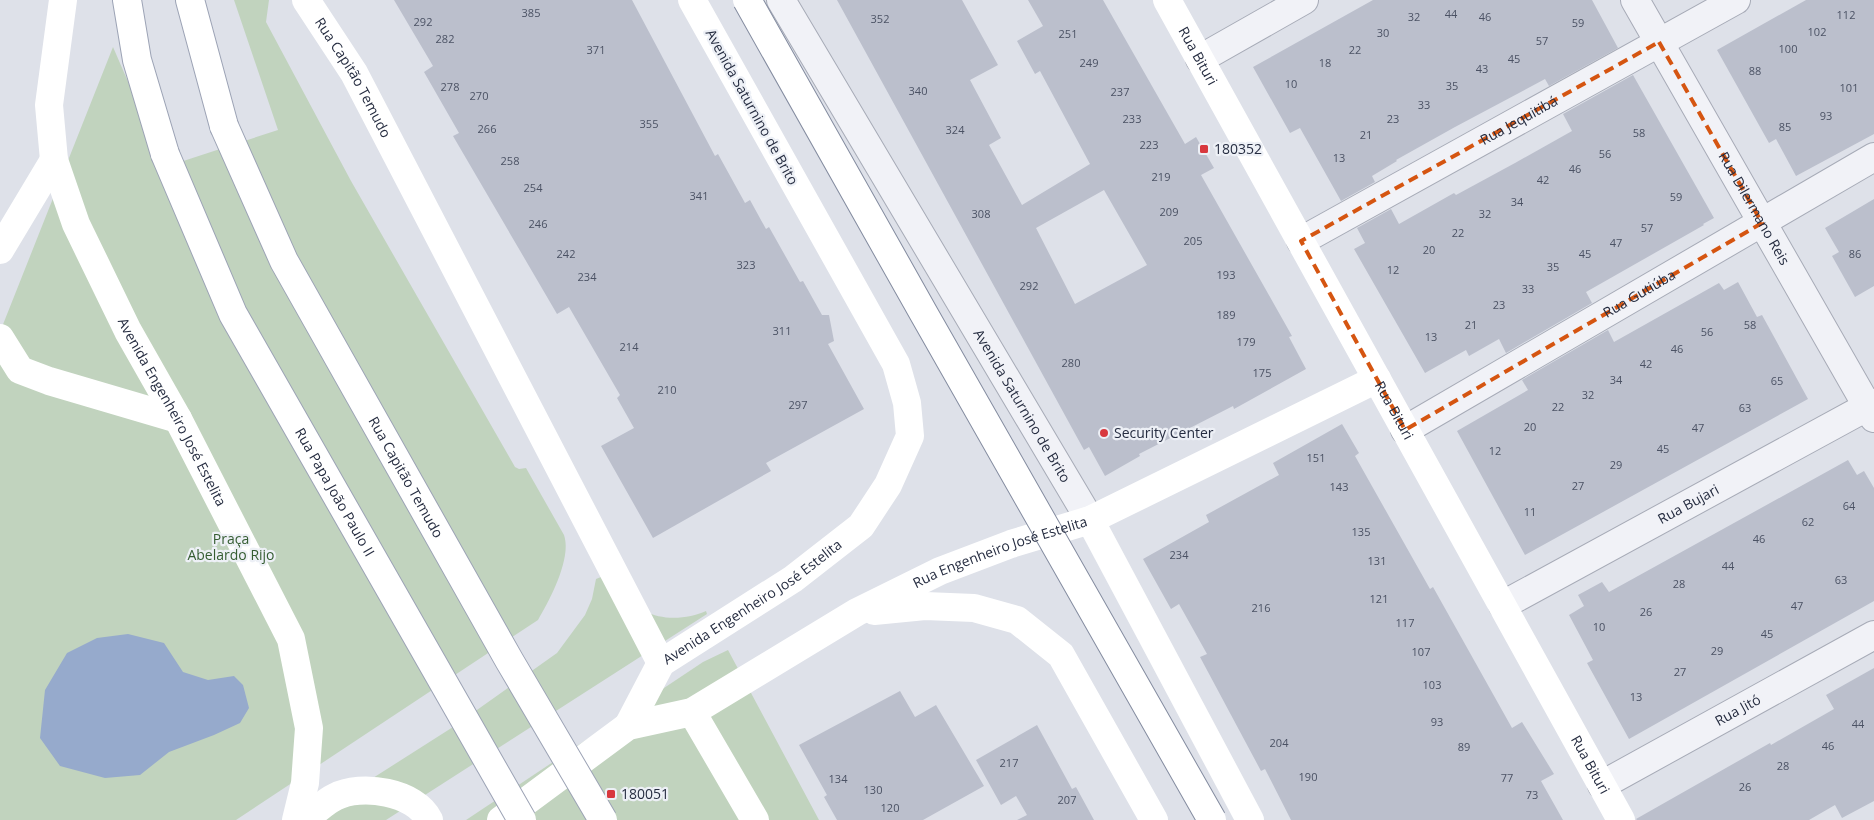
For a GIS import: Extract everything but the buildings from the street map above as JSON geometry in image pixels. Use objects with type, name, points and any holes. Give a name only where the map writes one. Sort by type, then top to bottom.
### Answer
[{"type":"main road","name":"Avenida Engenheiro José Estelita","points":[[63,0],[49,106],[54,160],[76,224],[128,331],[178,420],[292,639],[310,728],[305,783],[296,820]]},
{"type":"main road","points":[[110,0],[118,34],[137,60]]},
{"type":"main road","points":[[127,0],[137,60]]},
{"type":"main road","name":"Rua Capitão Temudo","points":[[190,0],[224,126],[284,261],[504,651],[603,820]]},
{"type":"main road","name":"Rua Capitão Temudo","points":[[306,0],[354,73],[662,663]]},
{"type":"main road","name":"Avenida Saturnino de Brito","points":[[692,0],[896,364],[907,402],[910,436],[888,486]]},
{"type":"main road","points":[[747,0],[1212,820]]},
{"type":"main road","name":"Rua Bituri","points":[[1167,0],[1621,820]]},
{"type":"main road","name":"Rua Papa João Paulo II","points":[[137,60],[165,154],[233,314],[522,820]]},
{"type":"main road","points":[[0,250],[54,160]]},
{"type":"main road","points":[[0,338],[20,370],[49,381],[178,420]]},
{"type":"main road","name":"Rua Engenheiro José Estelita","points":[[628,726],[692,712],[857,612],[940,571],[1011,544],[1090,520],[1377,379]]},
{"type":"main road","name":"Avenida Engenheiro José Estelita","points":[[628,726],[662,663],[794,579],[861,526],[888,486]]},
{"type":"main road","name":"Avenida Saturnino de Brito","points":[[1090,520],[1250,820]]},
{"type":"main road","points":[[857,612],[925,606],[974,608],[1016,620],[1061,655],[1154,820]]},
{"type":"main road","points":[[692,712],[755,820]]},
{"type":"main road","points":[[501,820],[628,726]]},
{"type":"main road","points":[[304,820],[336,796],[362,790],[379,791],[402,798],[418,806],[429,820]]},
{"type":"street","name":"Avenida Saturnino de Brito","points":[[781,0],[1090,520]]},
{"type":"street","points":[[1200,59],[1304,0]]},
{"type":"street","name":"Rua Dilermano Reis","points":[[1635,0],[1762,223],[1872,409]]},
{"type":"street","name":"Rua Jequitibá","points":[[1301,241],[1736,0]]},
{"type":"street","name":"Rua Gutiúba","points":[[1405,430],[1874,158]]},
{"type":"street","name":"Rua Bujari","points":[[1503,606],[1872,409]]},
{"type":"street","name":"Rua Jitó","points":[[1602,785],[1874,635]]},
{"type":"highlighted area","points":[[1659,42],[1762,223],[1405,430],[1301,241]]},
{"type":"green space","name":"Praça Abelardo Rijo","points":[[234,0],[269,0],[266,22],[351,181],[515,467],[519,469],[526,468],[564,535],[566,544],[562,567],[554,590],[538,620],[236,820],[0,820],[0,332],[113,47],[165,167],[278,130]]},
{"type":"green space","points":[[601,577],[645,611],[652,614],[676,618],[692,616],[706,611],[707,614],[386,820],[307,820],[453,727],[557,653],[585,615],[592,599],[596,579]]},
{"type":"green space","points":[[728,650],[819,820],[466,820],[703,662]]},
{"type":"water","points":[[128,634],[164,643],[183,672],[208,680],[234,676],[243,685],[249,708],[240,723],[169,752],[140,775],[105,778],[60,766],[40,738],[45,690],[67,653],[97,638]]},
{"type":"place","name":"180352","points":[[1204,149]]},
{"type":"place","name":"Security Center","points":[[1104,433]]},
{"type":"place","name":"180051","points":[[611,794]]}]
